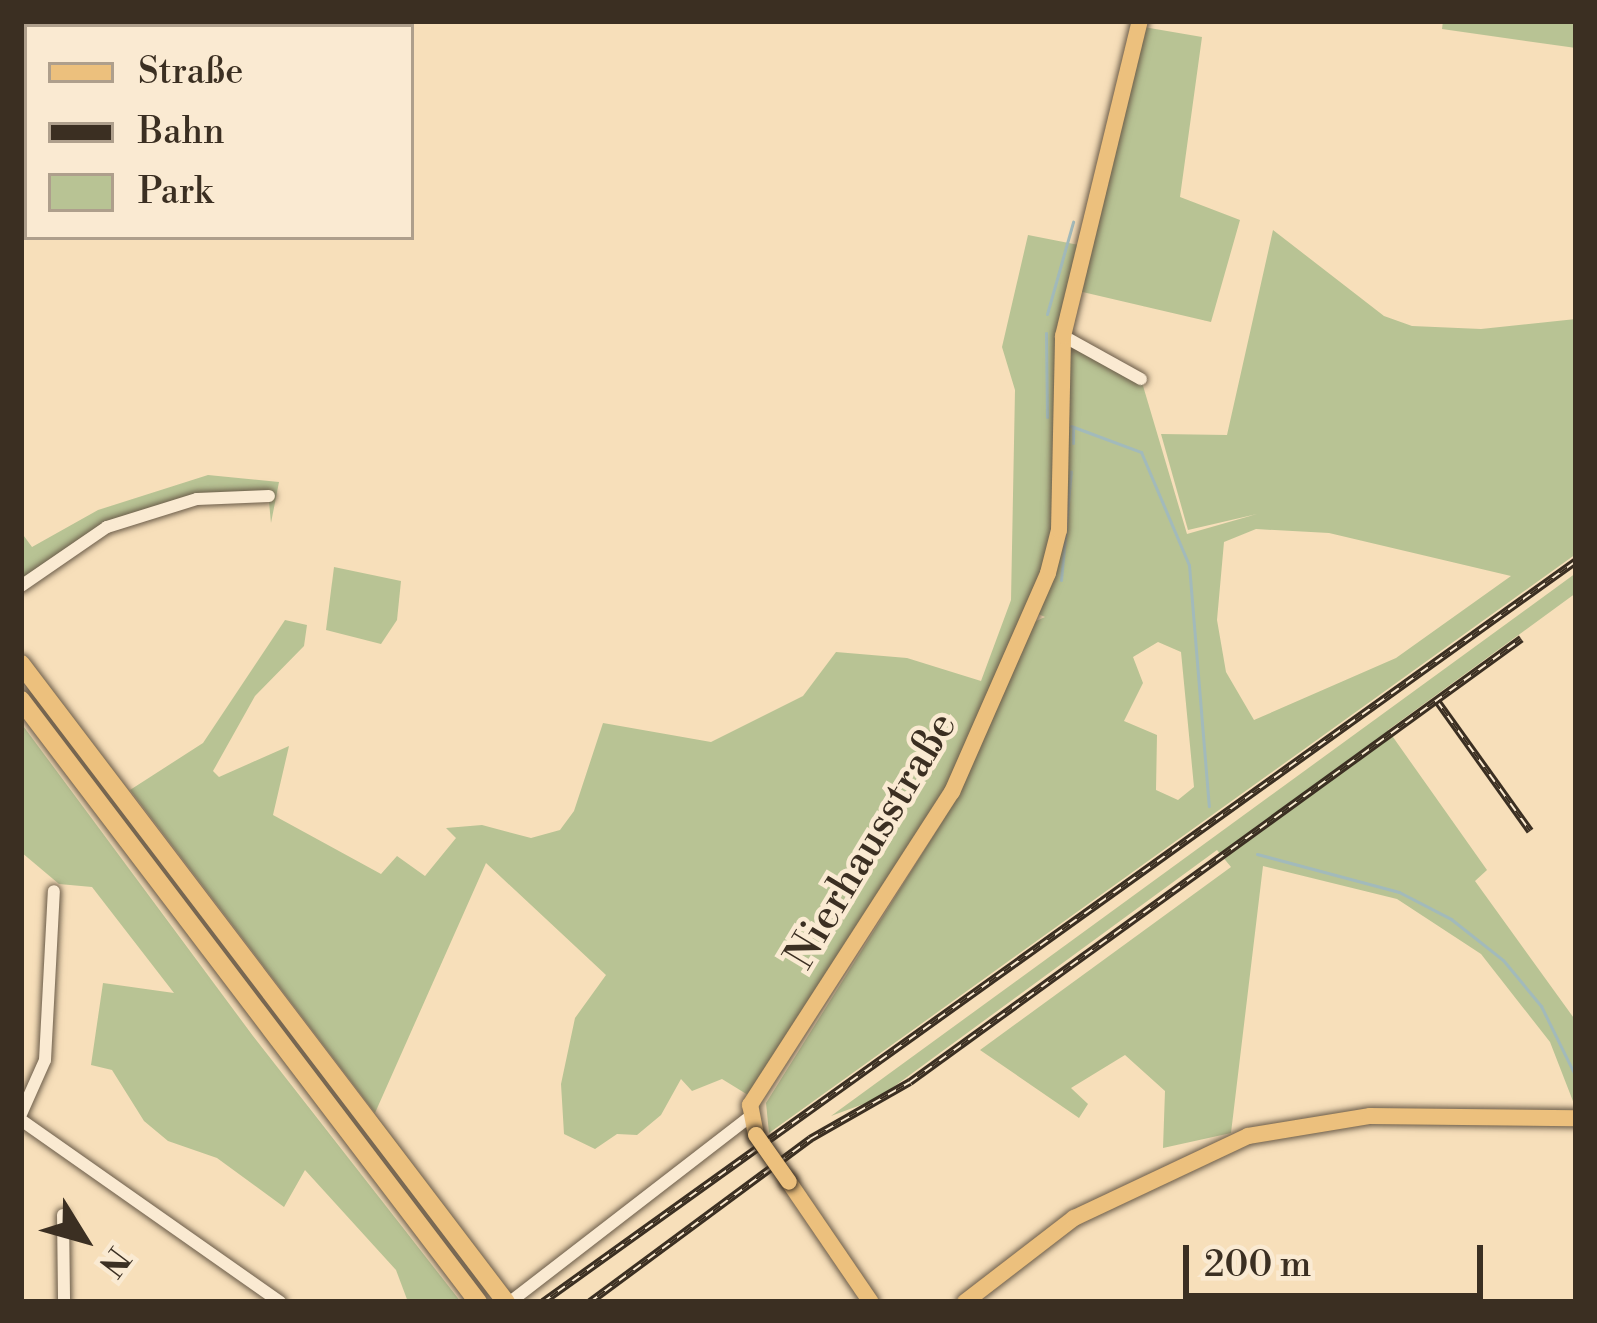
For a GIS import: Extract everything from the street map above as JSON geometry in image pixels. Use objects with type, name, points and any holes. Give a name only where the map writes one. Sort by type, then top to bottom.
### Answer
[{"type":"highway","points":[[25,670],[508,1302]]},
{"type":"highway","points":[[21,700],[475,1298]]},
{"type":"main road","name":"Nierhausstraße","points":[[752,1127],[952,792],[1048,573],[1059,530],[1063,336],[1140,21]]},
{"type":"main road","points":[[965,1302],[1074,1218],[1230,1141],[1370,1116],[1576,1118]]},
{"type":"main road","points":[[752,1127],[871,1302]]},
{"type":"street","points":[[1063,336],[1141,379]]},
{"type":"street","points":[[21,586],[106,527],[197,499],[268,496]]},
{"type":"street","points":[[54,891],[44,1060],[21,1117],[280,1302]]},
{"type":"street","points":[[508,1302],[752,1127]]},
{"type":"street","points":[[62,1215],[64,1302]]},
{"type":"green space","points":[[1443,21],[1576,21],[1576,48],[1442,29]]},
{"type":"green space","points":[[1132,25],[1202,37],[1180,197],[1240,220],[1211,322],[1074,290],[1063,335],[1141,379],[1187,534],[1257,514],[1188,530],[1161,434],[1227,435],[1273,230],[1384,316],[1412,326],[1481,329],[1576,319],[1576,554],[769,1133],[766,1103],[944,819],[1034,622],[1045,617],[1029,610],[953,782],[748,1095],[722,1079],[692,1091],[681,1079],[661,1115],[637,1135],[617,1134],[595,1149],[564,1134],[561,1084],[575,1018],[606,975],[486,863],[375,1113],[130,790],[203,743],[285,620],[307,625],[304,646],[255,696],[213,771],[219,777],[289,746],[273,815],[381,874],[397,856],[425,876],[456,838],[446,828],[482,825],[531,838],[560,830],[574,811],[603,723],[711,742],[803,696],[836,652],[907,658],[981,681],[1011,600],[1015,390],[1002,347],[1028,235],[1084,246]],"holes":[[[1256,529],[1329,533],[1511,576],[1396,658],[1254,720],[1226,672],[1217,620],[1224,542]],[[1158,642],[1181,652],[1194,787],[1178,800],[1156,790],[1157,735],[1124,721],[1143,683],[1133,657]]]},
{"type":"green space","points":[[208,475],[279,482],[271,523],[269,502],[206,501],[105,533],[21,583],[21,532],[32,547],[98,510]]},
{"type":"green space","points":[[334,567],[401,581],[397,620],[381,644],[326,630]]},
{"type":"green space","points":[[1576,573],[1576,593],[1388,730],[1487,870],[1475,881],[1576,1021],[1576,1109],[1550,1042],[1481,954],[1397,899],[1263,866],[1231,1133],[1163,1148],[1165,1091],[1125,1055],[1071,1088],[1088,1104],[1079,1118],[980,1050],[1231,867],[1217,850],[877,1099],[831,1116]]},
{"type":"green space","points":[[21,723],[253,1036],[461,1302],[408,1302],[396,1270],[305,1170],[284,1207],[217,1158],[168,1141],[144,1121],[112,1070],[91,1065],[103,983],[174,993],[92,887],[59,884],[21,852]]},
{"type":"waterway","points":[[1047,314],[1073,222]]},
{"type":"waterway","points":[[1046,333],[1047,417]]},
{"type":"waterway","points":[[1071,426],[1141,452],[1189,565],[1209,806]]},
{"type":"waterway","points":[[1073,427],[1073,443]]},
{"type":"waterway","points":[[1061,580],[1071,471]]},
{"type":"waterway","points":[[1257,854],[1399,892],[1451,919],[1503,960],[1541,1006],[1576,1077]]},
{"type":"railway","points":[[543,1302],[1576,561]]},
{"type":"railway","points":[[590,1302],[810,1139],[910,1082],[1521,639]]},
{"type":"railway","points":[[1437,701],[1530,831]]}]
